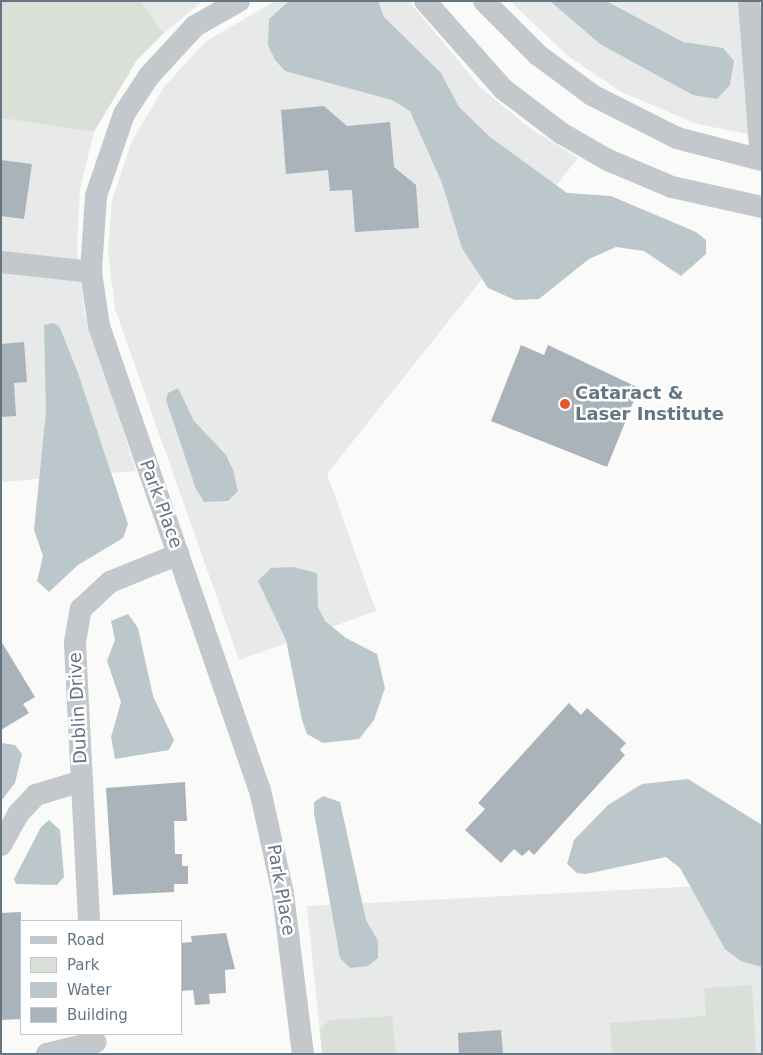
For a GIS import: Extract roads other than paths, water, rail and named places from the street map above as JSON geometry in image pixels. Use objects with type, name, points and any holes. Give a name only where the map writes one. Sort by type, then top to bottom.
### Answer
[{"type":"street","name":"Park Place","points":[[239,1],[195,26],[149,76],[124,114],[96,196],[91,272],[99,326],[179,554],[269,825],[283,894],[303,1054]]},
{"type":"street","points":[[425,1],[503,89],[561,133],[608,160],[672,187],[762,207]]},
{"type":"street","points":[[484,1],[538,56],[592,95],[677,138],[761,160],[749,1]]},
{"type":"street","points":[[1,262],[91,272]]},
{"type":"street","name":"Dublin Drive","points":[[89,920],[75,642],[81,609],[110,582],[179,554]]},
{"type":"street","points":[[1,845],[19,813],[36,795],[82,781]]},
{"type":"street","points":[[47,1054],[96,1043]]},
{"type":"water","points":[[289,1],[378,1],[384,17],[441,73],[459,107],[490,137],[567,193],[611,196],[696,232],[706,240],[706,254],[681,276],[644,251],[616,247],[589,259],[539,299],[515,300],[488,288],[462,248],[442,183],[410,111],[392,100],[285,71],[275,60],[268,45],[269,19]]},
{"type":"water","points":[[550,1],[606,1],[683,42],[723,48],[734,61],[730,85],[717,99],[693,95],[600,44]]},
{"type":"water","points":[[54,323],[60,328],[78,373],[128,524],[123,538],[78,565],[49,592],[37,581],[43,556],[34,530],[46,412],[44,325]]},
{"type":"water","points":[[178,388],[194,421],[226,455],[233,470],[238,491],[228,501],[204,502],[196,489],[166,400],[168,393]]},
{"type":"water","points":[[293,567],[317,573],[318,607],[325,621],[346,638],[377,654],[385,688],[374,720],[359,739],[323,743],[307,734],[302,720],[286,640],[258,581],[271,568]]},
{"type":"water","points":[[128,614],[138,628],[153,696],[174,740],[169,750],[115,759],[111,737],[121,702],[107,661],[115,640],[111,621]]},
{"type":"water","points":[[1,743],[15,745],[22,754],[15,783],[1,801]]},
{"type":"water","points":[[688,779],[762,825],[762,967],[741,961],[725,949],[680,868],[666,857],[586,874],[577,873],[567,864],[574,840],[608,805],[642,784]]},
{"type":"water","points":[[323,796],[340,802],[366,920],[378,941],[378,958],[368,966],[350,968],[340,958],[314,813],[314,802]]},
{"type":"water","points":[[49,820],[60,830],[64,877],[57,885],[16,884],[14,879],[41,827]]},
{"type":"place","name":"Cataract & Laser Institute","points":[[565,404]]}]
